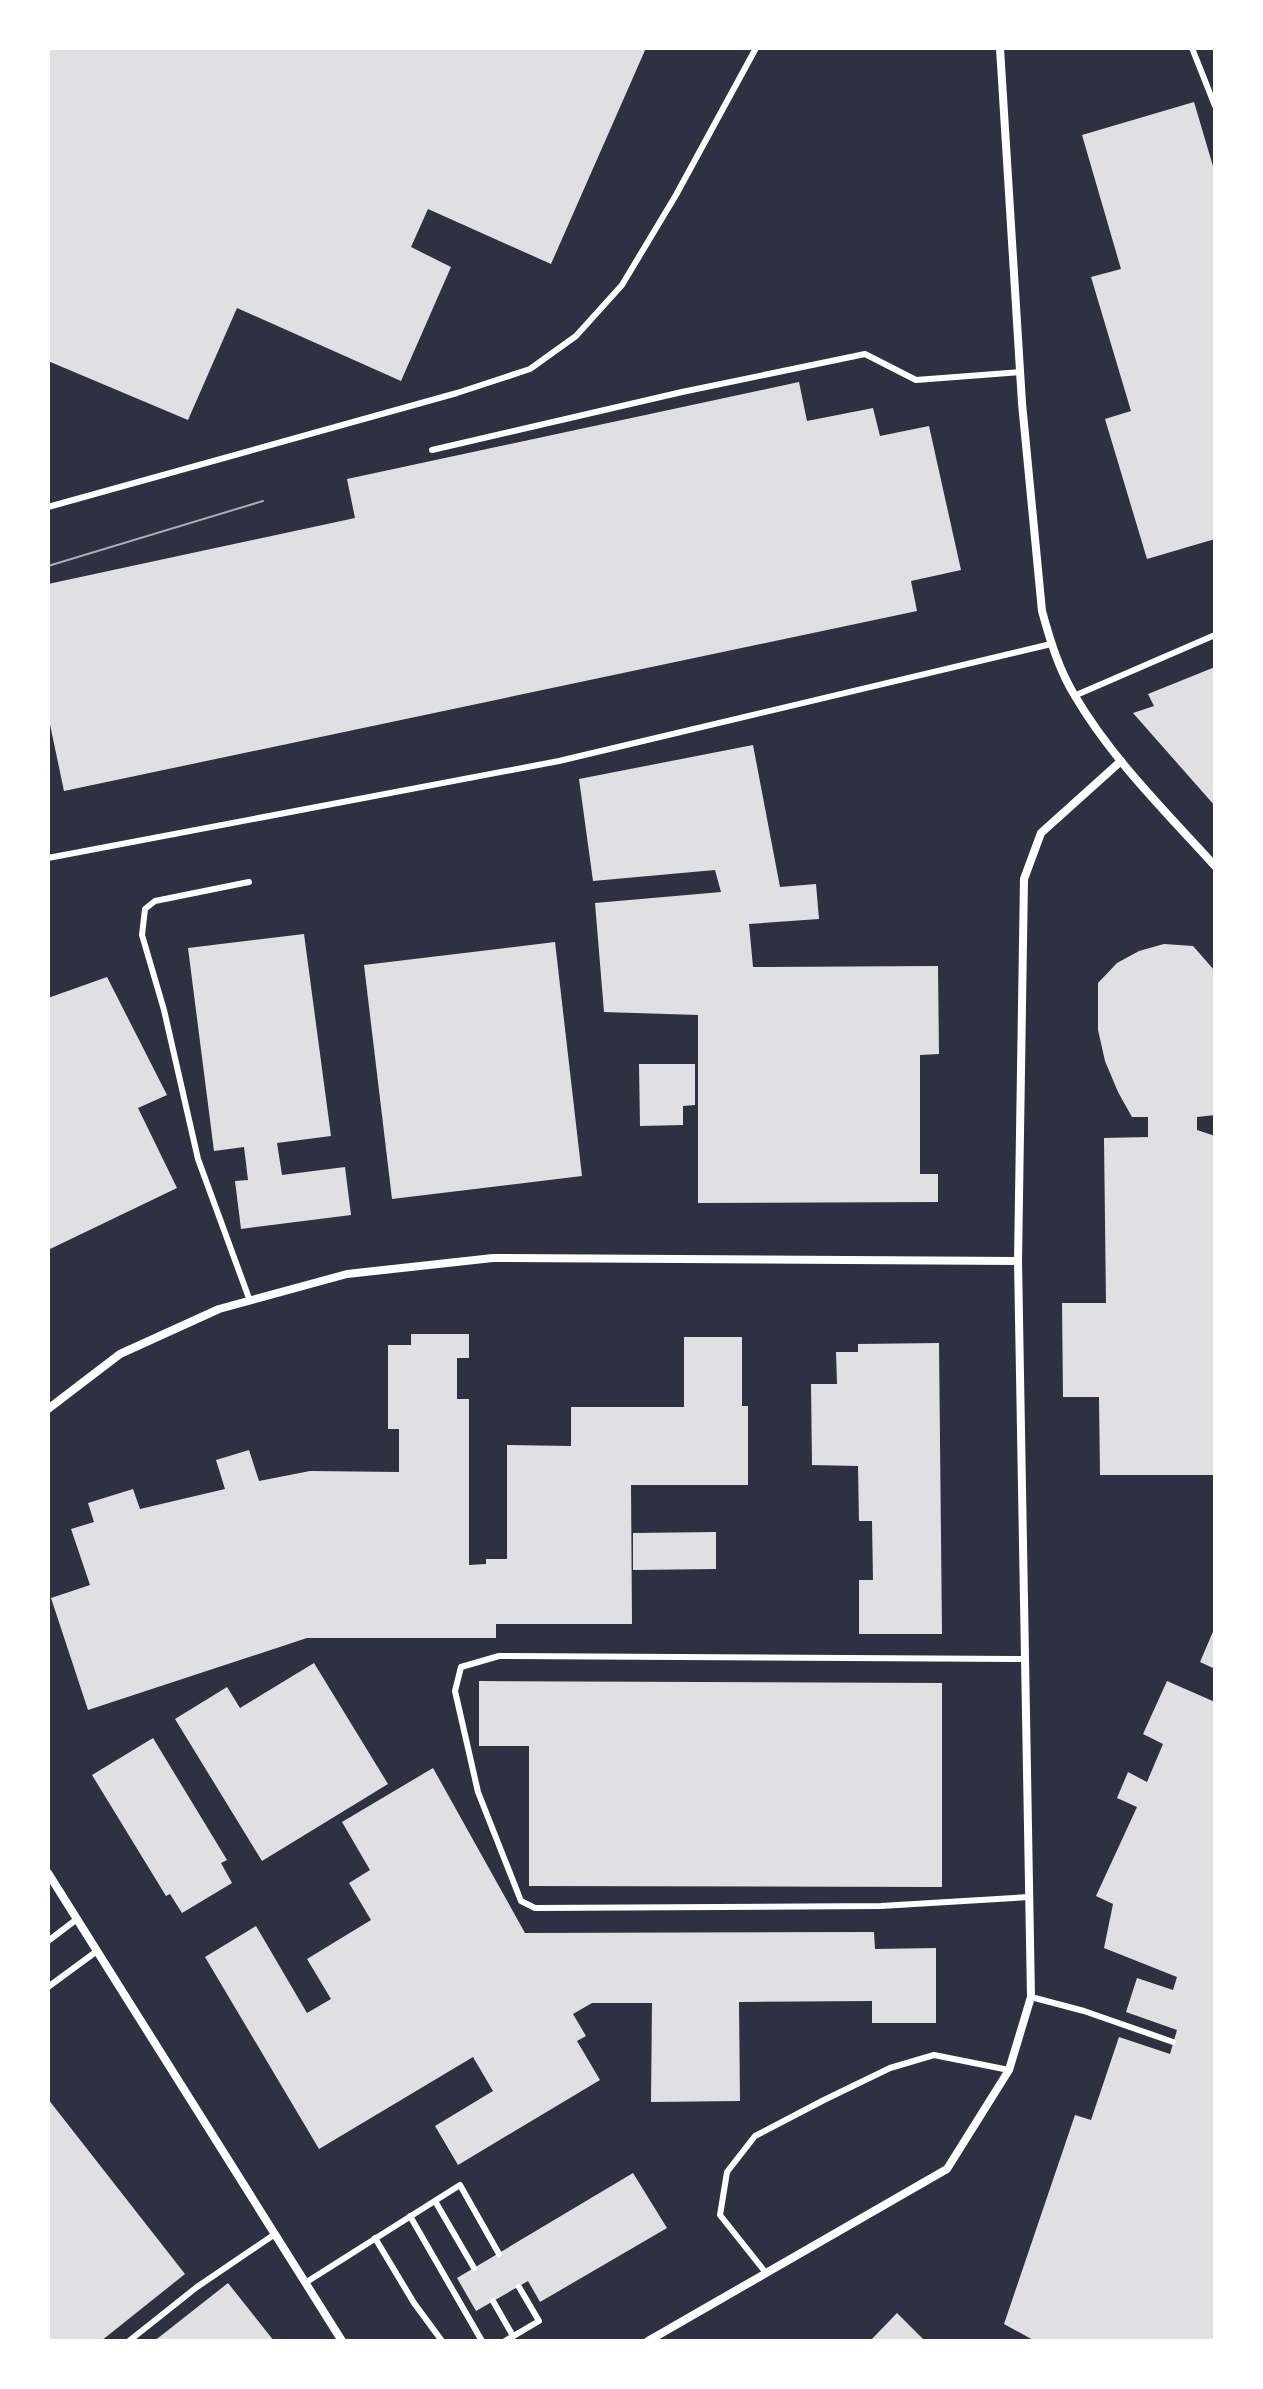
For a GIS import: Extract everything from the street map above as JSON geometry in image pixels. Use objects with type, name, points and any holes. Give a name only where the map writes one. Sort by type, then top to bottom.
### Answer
[{"type":"street","points":[[1000,48],[1020,372],[1042,611],[1051,644],[1074,696],[1121,761],[1215,866]]},
{"type":"street","points":[[648,2341],[947,2169],[1009,2070],[1031,1997],[1018,1261],[1024,879],[1041,833],[1121,761]]},
{"type":"street","points":[[48,1409],[120,1354],[219,1309],[347,1274],[493,1258],[1018,1261]]},
{"type":"street","points":[[48,1873],[342,2341]]},
{"type":"lane","points":[[48,507],[457,393],[530,369],[576,336],[622,285],[676,195],[756,48]]},
{"type":"lane","points":[[1192,48],[1215,106]]},
{"type":"lane","points":[[432,450],[865,354],[916,380],[1020,372]]},
{"type":"lane","points":[[1074,696],[1215,635]]},
{"type":"lane","points":[[48,858],[559,761],[1051,644]]},
{"type":"lane","points":[[249,882],[155,901],[145,909],[142,935],[164,1010],[198,1159],[250,1301]]},
{"type":"lane","points":[[1025,1659],[499,1656],[461,1667],[455,1691],[478,1792],[521,1901],[535,1908],[881,1906],[1029,1897]]},
{"type":"lane","points":[[48,1941],[77,1919]]},
{"type":"lane","points":[[48,1987],[97,1951]]},
{"type":"lane","points":[[1031,1997],[1084,2011],[1173,2042]]},
{"type":"lane","points":[[766,2273],[720,2215],[727,2172],[755,2136],[890,2068],[934,2055],[1009,2070]]},
{"type":"lane","points":[[305,2283],[460,2185],[499,2254]]},
{"type":"lane","points":[[435,2201],[474,2268]]},
{"type":"lane","points":[[410,2216],[482,2341]]},
{"type":"lane","points":[[129,2341],[197,2287],[275,2234]]},
{"type":"lane","points":[[375,2238],[414,2303],[442,2341]]},
{"type":"lane","points":[[505,2341],[539,2321],[519,2287]]},
{"type":"lane","points":[[493,2301],[513,2336]]},
{"type":"building","points":[[48,48],[646,48],[551,264],[428,209],[411,247],[451,267],[401,381],[237,308],[188,420],[48,361]]},
{"type":"building","points":[[1194,102],[1215,173],[1215,539],[1147,559],[1105,419],[1131,411],[1091,277],[1121,269],[1082,135]]},
{"type":"building","points":[[799,382],[807,421],[873,408],[880,436],[929,426],[961,570],[911,581],[917,611],[64,791],[48,715],[48,584],[355,518],[347,479]]},
{"type":"building","points":[[1215,667],[1215,806],[1133,713],[1154,706],[1148,694]]},
{"type":"building","points":[[753,745],[780,887],[816,884],[819,919],[749,924],[753,967],[938,966],[939,1054],[920,1055],[920,1174],[938,1174],[938,1202],[698,1203],[698,1015],[604,1012],[595,903],[721,892],[715,870],[593,881],[579,779]]},
{"type":"building","points":[[304,934],[331,1136],[277,1143],[282,1175],[345,1167],[351,1215],[241,1229],[235,1181],[248,1180],[244,1147],[214,1151],[188,948]]},
{"type":"building","points":[[555,942],[582,1176],[392,1199],[364,965]]},
{"type":"building","points":[[1164,944],[1193,946],[1215,971],[1215,1115],[1197,1117],[1197,1130],[1215,1136],[1215,1475],[1100,1475],[1099,1397],[1063,1397],[1062,1303],[1106,1303],[1104,1138],[1148,1137],[1148,1117],[1132,1117],[1105,1061],[1098,1030],[1098,983],[1117,963],[1139,951]]},
{"type":"building","points":[[107,977],[167,1095],[138,1108],[177,1188],[48,1250],[48,998]]},
{"type":"building","points":[[639,1064],[695,1064],[695,1105],[683,1106],[683,1125],[640,1126]]},
{"type":"building","points":[[411,1334],[469,1334],[469,1358],[457,1358],[457,1399],[469,1399],[469,1565],[486,1564],[486,1559],[507,1559],[507,1445],[571,1446],[571,1407],[684,1407],[684,1337],[742,1337],[742,1406],[748,1406],[748,1485],[631,1485],[632,1624],[496,1624],[496,1638],[307,1638],[88,1710],[51,1598],[90,1585],[71,1529],[94,1522],[88,1503],[133,1489],[140,1509],[225,1489],[216,1460],[249,1450],[259,1481],[310,1471],[399,1472],[399,1429],[388,1429],[388,1345],[411,1345]]},
{"type":"building","points":[[939,1343],[942,1634],[859,1634],[859,1580],[873,1580],[872,1521],[859,1521],[858,1466],[812,1465],[811,1384],[837,1384],[836,1352],[858,1352],[858,1344]]},
{"type":"building","points":[[716,1532],[716,1569],[633,1570],[633,1533]]},
{"type":"building","points":[[1215,1627],[1215,1669],[1200,1662]]},
{"type":"building","points":[[314,1663],[388,1784],[262,1861],[175,1719],[227,1687],[240,1708]]},
{"type":"building","points":[[479,1681],[942,1683],[942,1887],[529,1886],[529,1746],[479,1746]]},
{"type":"building","points":[[1167,1681],[1215,1702],[1215,2341],[1035,2341],[1004,2324],[1075,2115],[1091,2120],[1119,2037],[1170,2054],[1177,2030],[1126,2012],[1137,1978],[1173,1990],[1177,1977],[1104,1948],[1113,1904],[1096,1896],[1137,1807],[1117,1798],[1128,1772],[1147,1782],[1163,1744],[1143,1734]]},
{"type":"building","points":[[153,1738],[227,1860],[221,1863],[232,1883],[182,1913],[170,1894],[166,1896],[92,1775]]},
{"type":"building","points":[[433,1768],[525,1933],[874,1932],[875,1949],[936,1948],[936,2023],[872,2023],[872,2001],[739,2002],[740,2101],[651,2102],[652,2003],[592,2003],[573,2014],[586,2036],[577,2041],[600,2080],[458,2165],[435,2126],[493,2091],[473,2057],[319,2149],[205,1957],[256,1926],[307,2013],[331,1999],[307,1959],[371,1920],[349,1883],[370,1870],[342,1822]]},
{"type":"building","points":[[48,2099],[185,2274],[101,2341],[48,2341]]},
{"type":"building","points":[[633,2173],[667,2228],[540,2302],[528,2281],[476,2311],[457,2278]]},
{"type":"building","points":[[228,2283],[274,2341],[154,2341],[162,2335]]},
{"type":"building","points":[[897,2313],[925,2341],[870,2341]]},
{"type":"tram line","points":[[48,566],[263,501]]}]
